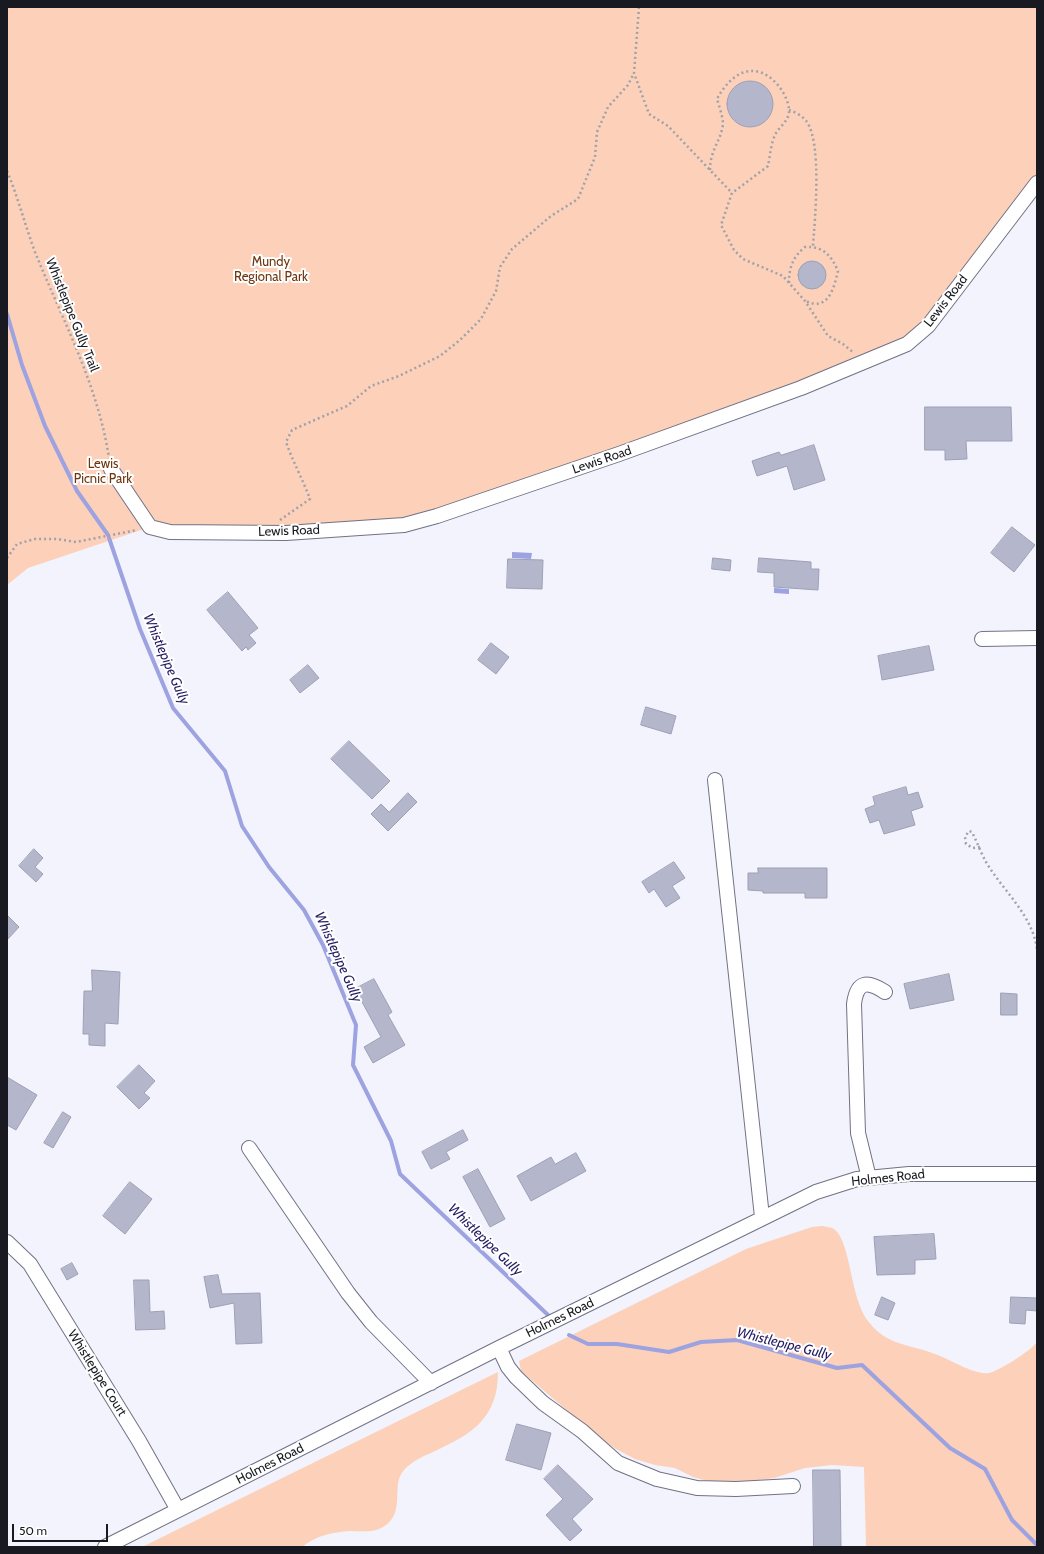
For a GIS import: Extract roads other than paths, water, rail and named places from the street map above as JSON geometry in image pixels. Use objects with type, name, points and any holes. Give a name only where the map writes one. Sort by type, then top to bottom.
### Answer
[{"type":"street","name":"Lewis Road","points":[[111,469],[150,527],[170,532],[286,533],[404,525],[437,516],[619,454],[801,388],[907,344],[928,326],[1037,183]]},
{"type":"street","points":[[982,639],[1037,638]]},
{"type":"street","points":[[715,780],[762,1217]]},
{"type":"street","points":[[869,1178],[858,1133],[854,1004],[855,994],[860,986],[865,984],[876,986],[885,992]]},
{"type":"street","points":[[249,1148],[348,1293],[371,1322],[431,1383]]},
{"type":"street","name":"Holmes Road","points":[[105,1547],[498,1348],[762,1217],[816,1192],[857,1179],[909,1174],[1037,1174]]},
{"type":"street","name":"Whistlepipe Court","points":[[7,1242],[30,1264],[139,1441],[178,1510]]},
{"type":"street","points":[[498,1348],[508,1367],[516,1377],[542,1403],[582,1431],[618,1463],[657,1479],[697,1488],[736,1489],[793,1486]]},
{"type":"water","points":[[512,552],[532,553],[531,559],[512,558]]},
{"type":"water","points":[[774,588],[789,589],[789,594],[774,593]]},
{"type":"waterway","name":"Whistlepipe Gully","points":[[7,314],[22,365],[45,426],[77,491],[108,535]]},
{"type":"waterway","name":"Whistlepipe Gully","points":[[109,538],[140,629],[173,708],[225,771],[242,826],[269,867],[304,910],[323,945],[356,1025],[353,1065],[391,1141],[400,1174],[548,1315]]},
{"type":"waterway","name":"Whistlepipe Gully","points":[[569,1335],[588,1344],[617,1344],[669,1352],[701,1342],[737,1340],[837,1368],[862,1365],[950,1448],[985,1469],[1012,1520],[1037,1545]]},
{"type":"park label","name":"Mundy Regional Park","points":[[271,270]]},
{"type":"park label","name":"Lewis Picnic Park","points":[[103,472]]}]
